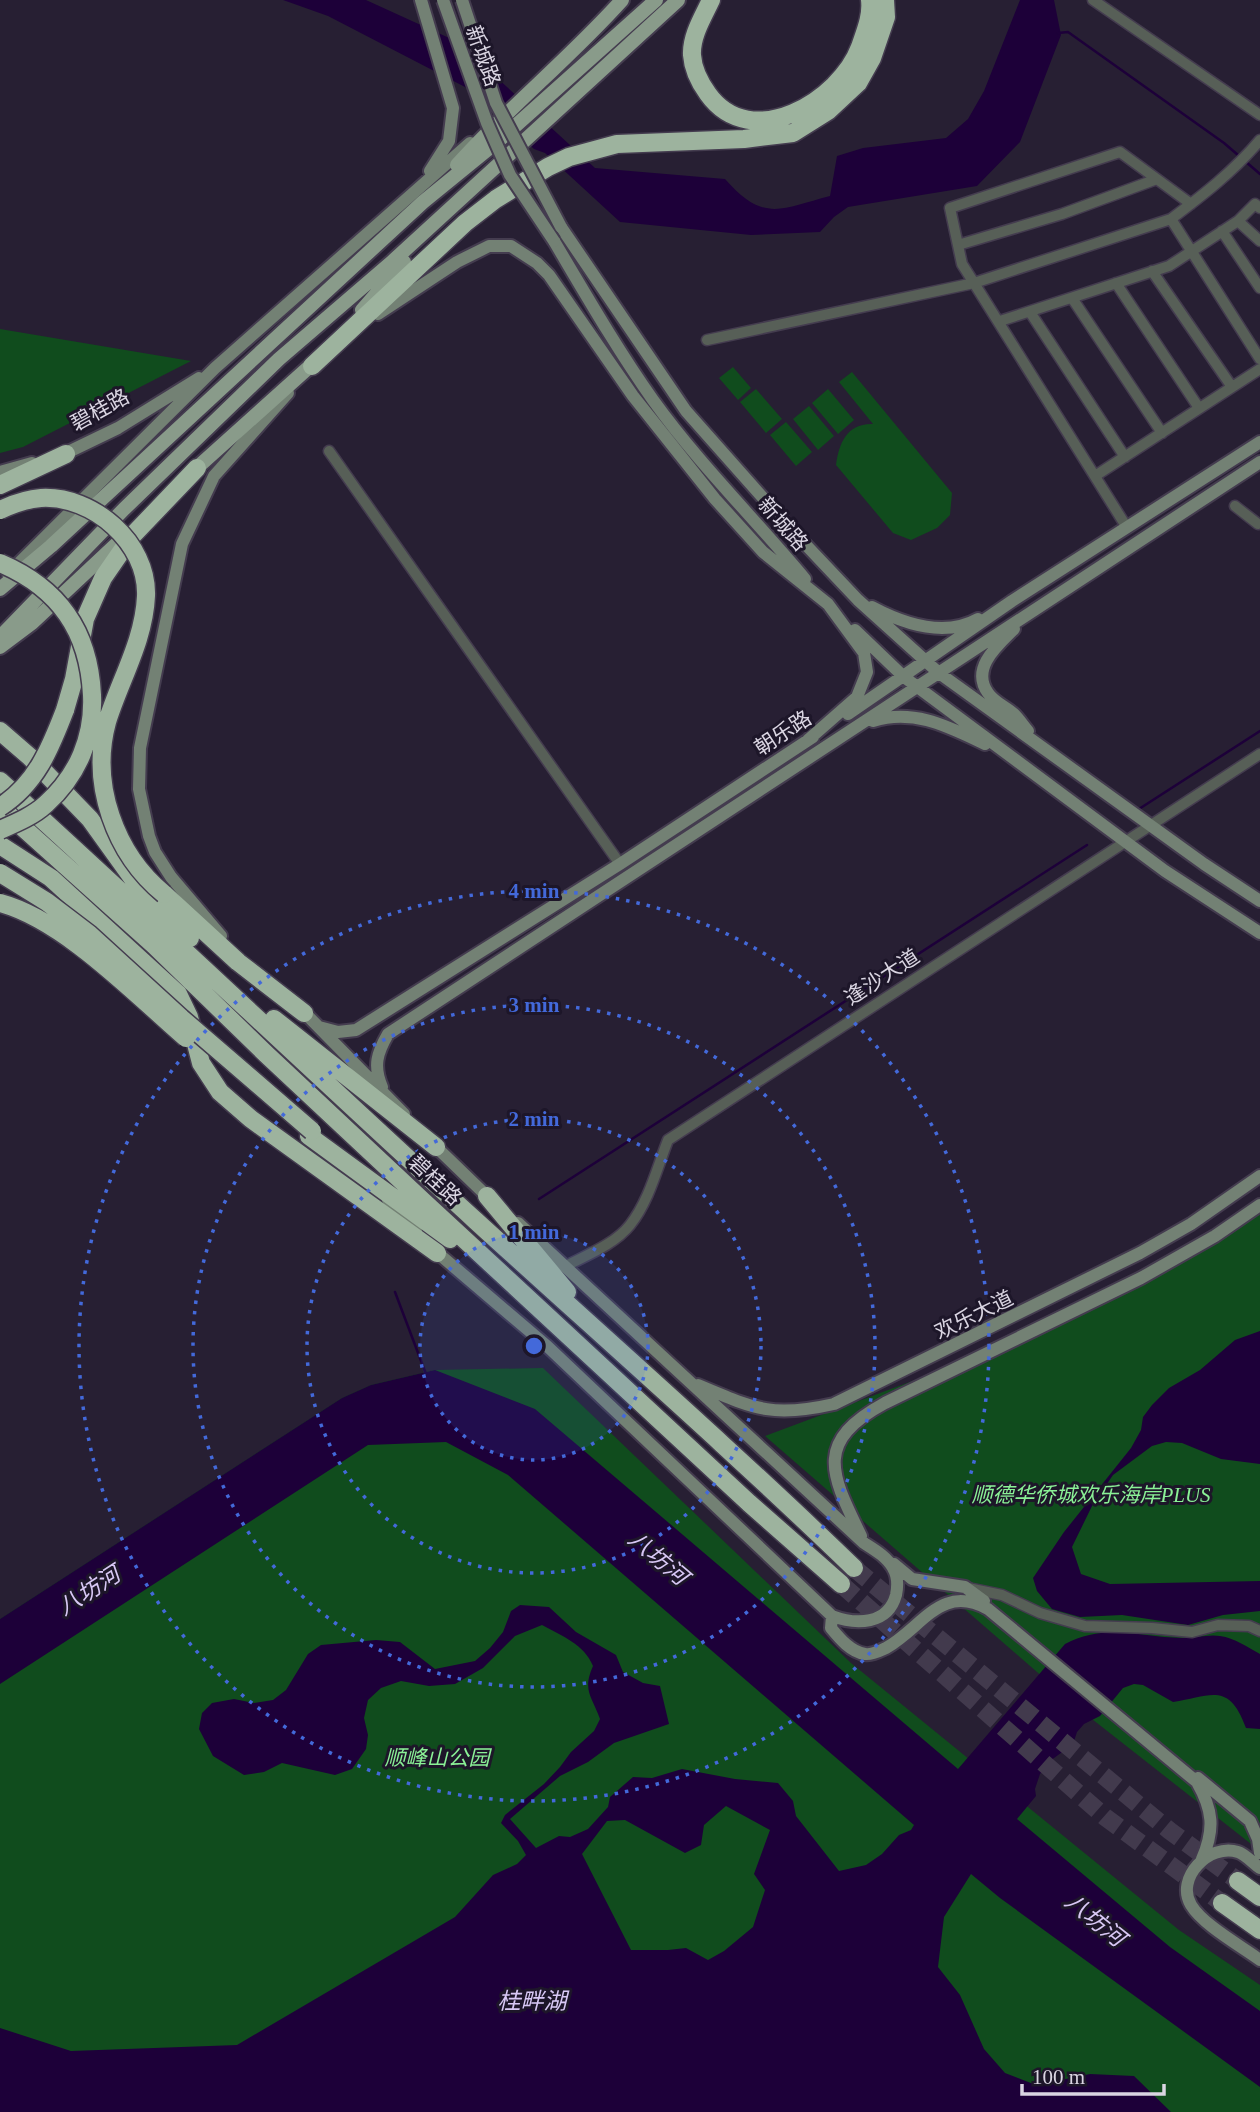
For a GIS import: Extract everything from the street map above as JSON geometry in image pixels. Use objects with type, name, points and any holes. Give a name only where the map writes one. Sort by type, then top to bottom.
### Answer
[{"type":"highway","points":[[711,0],[697,28],[692,53],[695,70],[714,102],[732,116],[753,121],[781,117],[807,108],[843,77],[856,57],[866,31],[870,0]]},
{"type":"highway","points":[[312,366],[465,223],[496,199],[569,157],[617,144],[744,139],[793,133],[828,111],[858,83],[872,58],[886,18],[884,0]]},
{"type":"highway","points":[[0,485],[66,454]]},
{"type":"highway","points":[[0,807],[23,789],[44,761],[65,710],[74,679],[85,619],[103,578],[132,536],[197,468]]},
{"type":"highway","points":[[0,509],[42,498],[73,503],[91,510],[107,521],[121,533],[139,559],[146,593],[145,608],[138,642],[108,722],[102,764],[105,794],[113,825],[134,862],[164,894],[238,962],[304,1013]]},
{"type":"highway","points":[[0,563],[48,592],[73,622],[87,654],[91,673],[93,719],[80,760],[58,791],[45,805],[25,819],[0,830]]},
{"type":"highway","points":[[0,731],[30,757],[89,819],[146,897],[279,1023]]},
{"type":"highway","points":[[0,781],[615,1348],[770,1486],[854,1568]]},
{"type":"highway","name":"碧桂路","points":[[0,807],[154,945],[266,1054],[513,1284],[749,1503],[841,1584]]},
{"type":"highway","points":[[0,845],[51,878],[178,994],[189,1017],[201,1063],[220,1091],[251,1119],[437,1253]]},
{"type":"highway","points":[[0,873],[47,902],[89,934],[311,1134]]},
{"type":"highway","points":[[0,903],[19,908],[78,946],[193,1044],[368,1180],[513,1284]]},
{"type":"highway","points":[[206,969],[436,1147]]},
{"type":"highway","points":[[487,1196],[615,1348]]},
{"type":"highway","points":[[1238,1881],[1260,1897]]},
{"type":"highway","points":[[1222,1903],[1260,1930]]},
{"type":"main road","points":[[423,202],[495,123],[592,33],[622,0]]},
{"type":"main road","points":[[0,597],[51,546],[423,202],[504,136],[656,0]]},
{"type":"main road","points":[[0,637],[55,579],[279,359],[446,214],[678,0]]},
{"type":"main road","points":[[0,647],[32,624],[197,468],[312,366],[446,214]]},
{"type":"main road","points":[[0,589],[51,546]]},
{"type":"main road","points":[[0,624],[55,579]]},
{"type":"street","points":[[419,186],[449,141],[453,108],[421,0]]},
{"type":"street","name":"新城路","points":[[443,0],[487,123],[510,175],[653,400],[697,457],[828,604],[904,677],[1166,871],[1258,932]]},
{"type":"street","name":"新城路","points":[[462,0],[496,103],[561,227],[686,411],[858,600],[925,662],[1204,864],[1260,901]]},
{"type":"street","points":[[1093,0],[1260,115]]},
{"type":"street","points":[[0,582],[215,368],[419,186],[495,123]]},
{"type":"street","points":[[707,340],[974,283],[1171,219],[1226,176],[1256,144]]},
{"type":"street","points":[[1126,526],[962,264],[950,208],[1120,152],[1191,204]]},
{"type":"street","points":[[958,245],[1062,214],[1157,179]]},
{"type":"street","points":[[1000,321],[1169,266],[1238,221],[1255,204],[1260,208]]},
{"type":"street","points":[[1171,219],[1260,359]]},
{"type":"street","points":[[1238,221],[1260,241]]},
{"type":"street","points":[[1222,231],[1260,288]]},
{"type":"street","points":[[808,740],[858,697],[867,672],[864,653],[828,604],[763,552],[715,499],[634,396],[550,275],[511,246],[489,246],[457,262],[383,310],[312,366],[214,476],[182,544],[142,732],[139,789],[155,852],[171,877],[215,930],[270,978],[487,1196],[566,1265],[687,1381],[864,1543],[912,1579],[1002,1595],[1040,1613],[1085,1626],[1192,1632],[1218,1625],[1249,1626],[1260,1631]]},
{"type":"street","points":[[1152,271],[1232,387]]},
{"type":"street","points":[[1116,283],[1199,408]]},
{"type":"street","points":[[1072,298],[1163,433]]},
{"type":"street","points":[[1030,312],[1125,457]]},
{"type":"street","name":"碧桂路","points":[[0,472],[66,454],[118,428],[215,368]]},
{"type":"street","points":[[1096,476],[1260,369]]},
{"type":"street","name":"朝乐路","points":[[319,1027],[338,1032],[356,1030],[405,1000],[620,864],[904,677],[1012,601],[1260,442]]},
{"type":"street","points":[[329,450],[620,864]]},
{"type":"street","name":"朝乐路","points":[[386,1093],[377,1076],[376,1053],[388,1034],[1260,462]]},
{"type":"street","points":[[1235,506],[1259,524]]},
{"type":"street","points":[[858,600],[891,617],[931,629],[971,623],[1012,601]]},
{"type":"street","points":[[1027,614],[993,650],[986,660],[982,674],[988,694],[1014,714],[1036,743]]},
{"type":"street","points":[[859,725],[887,716],[915,717],[939,722],[1012,756]]},
{"type":"street","name":"逢沙大道","points":[[566,1265],[601,1248],[630,1226],[648,1192],[668,1140],[1260,754]]},
{"type":"street","points":[[405,1000],[392,1013],[393,1018],[398,1021],[416,1016]]},
{"type":"street","points":[[1206,1214],[1260,1167]]},
{"type":"street","name":"欢乐大道","points":[[687,1381],[748,1406],[774,1412],[800,1412],[834,1404],[1140,1253],[1206,1214],[1260,1176]]},
{"type":"street","points":[[368,1180],[437,1253],[547,1346],[832,1616],[857,1622],[870,1621],[885,1614],[892,1605],[897,1585],[897,1577],[888,1560]]},
{"type":"street","name":"欢乐大道","points":[[864,1543],[838,1487],[835,1469],[836,1450],[844,1433],[865,1414],[1177,1258],[1260,1205]]},
{"type":"street","points":[[989,1329],[999,1349]]},
{"type":"street","points":[[965,1587],[1250,1821],[1258,1839],[1260,1853]]},
{"type":"street","points":[[832,1616],[831,1628],[846,1645],[863,1654],[874,1654],[897,1641],[949,1600],[974,1601],[1002,1618]]},
{"type":"street","points":[[1157,1747],[1196,1782],[1207,1800],[1211,1818],[1210,1840],[1202,1859]]},
{"type":"street","points":[[1260,1868],[1238,1852],[1218,1853],[1195,1865],[1186,1892],[1191,1905],[1203,1918],[1260,1960]]},
{"type":"green space","points":[[0,329],[191,361],[23,447],[0,453]]},
{"type":"green space","points":[[733,367],[751,388],[738,400],[719,378]]},
{"type":"green space","points":[[852,372],[952,493],[950,515],[937,528],[911,540],[893,533],[836,465],[839,449],[846,436],[857,427],[873,424],[839,382]]},
{"type":"green space","points":[[756,389],[782,419],[766,433],[740,402]]},
{"type":"green space","points":[[828,389],[854,420],[838,434],[812,403]]},
{"type":"green space","points":[[809,406],[834,436],[818,450],[793,419]]},
{"type":"green space","points":[[786,422],[812,452],[796,466],[770,435]]},
{"type":"green space","name":"顺德华侨城欢乐海岸PLUS","points":[[1260,1209],[1260,1851],[1083,1712],[765,1436],[1046,1331]]},
{"type":"green space","name":"顺峰山公园","points":[[543,1368],[851,1663],[1179,1930],[1260,1985],[1260,2112],[0,2112],[0,1619],[342,1398],[371,1385],[435,1370]]},
{"type":"water","points":[[283,0],[366,0],[458,42],[595,168],[725,179],[751,202],[773,209],[830,196],[837,156],[863,148],[946,138],[968,119],[984,91],[1020,0],[1054,0],[1061,35],[1020,142],[977,186],[848,207],[820,232],[751,235],[620,222],[545,153],[534,149],[465,87],[328,16]]},
{"type":"water","points":[[1260,1331],[1260,1464],[1221,1459],[1182,1443],[1166,1442],[1152,1446],[1113,1475],[1092,1506],[1072,1547],[1081,1574],[1110,1584],[1260,1581],[1260,1611],[1223,1615],[1188,1625],[1122,1615],[1080,1617],[1052,1609],[1037,1591],[1033,1578],[1064,1532],[1131,1448],[1141,1430],[1143,1417],[1169,1388],[1200,1370],[1235,1340]]},
{"type":"water","points":[[435,1370],[535,1409],[958,1769],[1065,1644],[1080,1638],[1108,1633],[1182,1638],[1216,1636],[1236,1641],[1260,1654],[1260,1729],[1246,1728],[1233,1703],[1217,1695],[1173,1702],[1143,1685],[1134,1684],[1123,1688],[1100,1716],[1084,1724],[1077,1732],[1073,1744],[1050,1761],[1040,1774],[1035,1789],[1036,1796],[1017,1819],[1170,1947],[1260,2011],[1260,2087],[1000,1898],[971,1874],[944,1917],[938,1967],[960,1995],[984,2049],[1005,2073],[1036,2085],[1090,2074],[1134,2076],[1171,2112],[0,2112],[0,2028],[71,2051],[237,2045],[455,1917],[493,1875],[517,1864],[526,1855],[518,1841],[501,1823],[505,1815],[544,1784],[571,1752],[594,1731],[600,1719],[588,1688],[593,1666],[589,1658],[572,1641],[542,1625],[515,1636],[483,1668],[455,1684],[429,1686],[401,1681],[381,1688],[368,1700],[364,1718],[368,1735],[366,1749],[352,1769],[335,1775],[282,1763],[264,1772],[244,1775],[213,1756],[199,1729],[202,1713],[212,1703],[234,1699],[254,1703],[273,1700],[286,1690],[308,1654],[321,1645],[376,1640],[400,1642],[435,1669],[475,1661],[503,1632],[511,1611],[520,1605],[549,1607],[576,1632],[616,1655],[623,1672],[643,1683],[660,1686],[669,1724],[614,1743],[588,1762],[560,1776],[510,1819],[536,1848],[559,1836],[570,1837],[588,1829],[608,1807],[610,1797],[633,1777],[652,1778],[682,1769],[735,1779],[778,1783],[793,1801],[796,1816],[839,1871],[866,1865],[914,1825],[508,1475],[446,1442],[368,1445],[0,1684],[0,1619],[342,1398],[371,1385]],"holes":[[[726,1806],[770,1830],[754,1874],[765,1890],[753,1927],[724,1951],[708,1960],[686,1948],[631,1950],[582,1854],[607,1821],[625,1820],[685,1853],[701,1845],[704,1825]]]},
{"type":"waterway","points":[[1058,33],[1068,32],[1224,143],[1260,174]]},
{"type":"waterway","points":[[1139,809],[1260,731]]},
{"type":"waterway","points":[[539,1199],[1087,845]]},
{"type":"waterway","points":[[395,1292],[426,1374]]},
{"type":"tunnel","points":[[854,1568],[1170,1831],[1238,1881]]},
{"type":"tunnel","points":[[841,1584],[1105,1817],[1222,1903]]},
{"type":"water label","name":"八坊河","points":[[658,1558]]},
{"type":"water label","name":"八坊河","points":[[89,1591]]},
{"type":"water label","name":"八坊河","points":[[1095,1920]]},
{"type":"water label","name":"桂畔湖","points":[[532,2001]]}]
